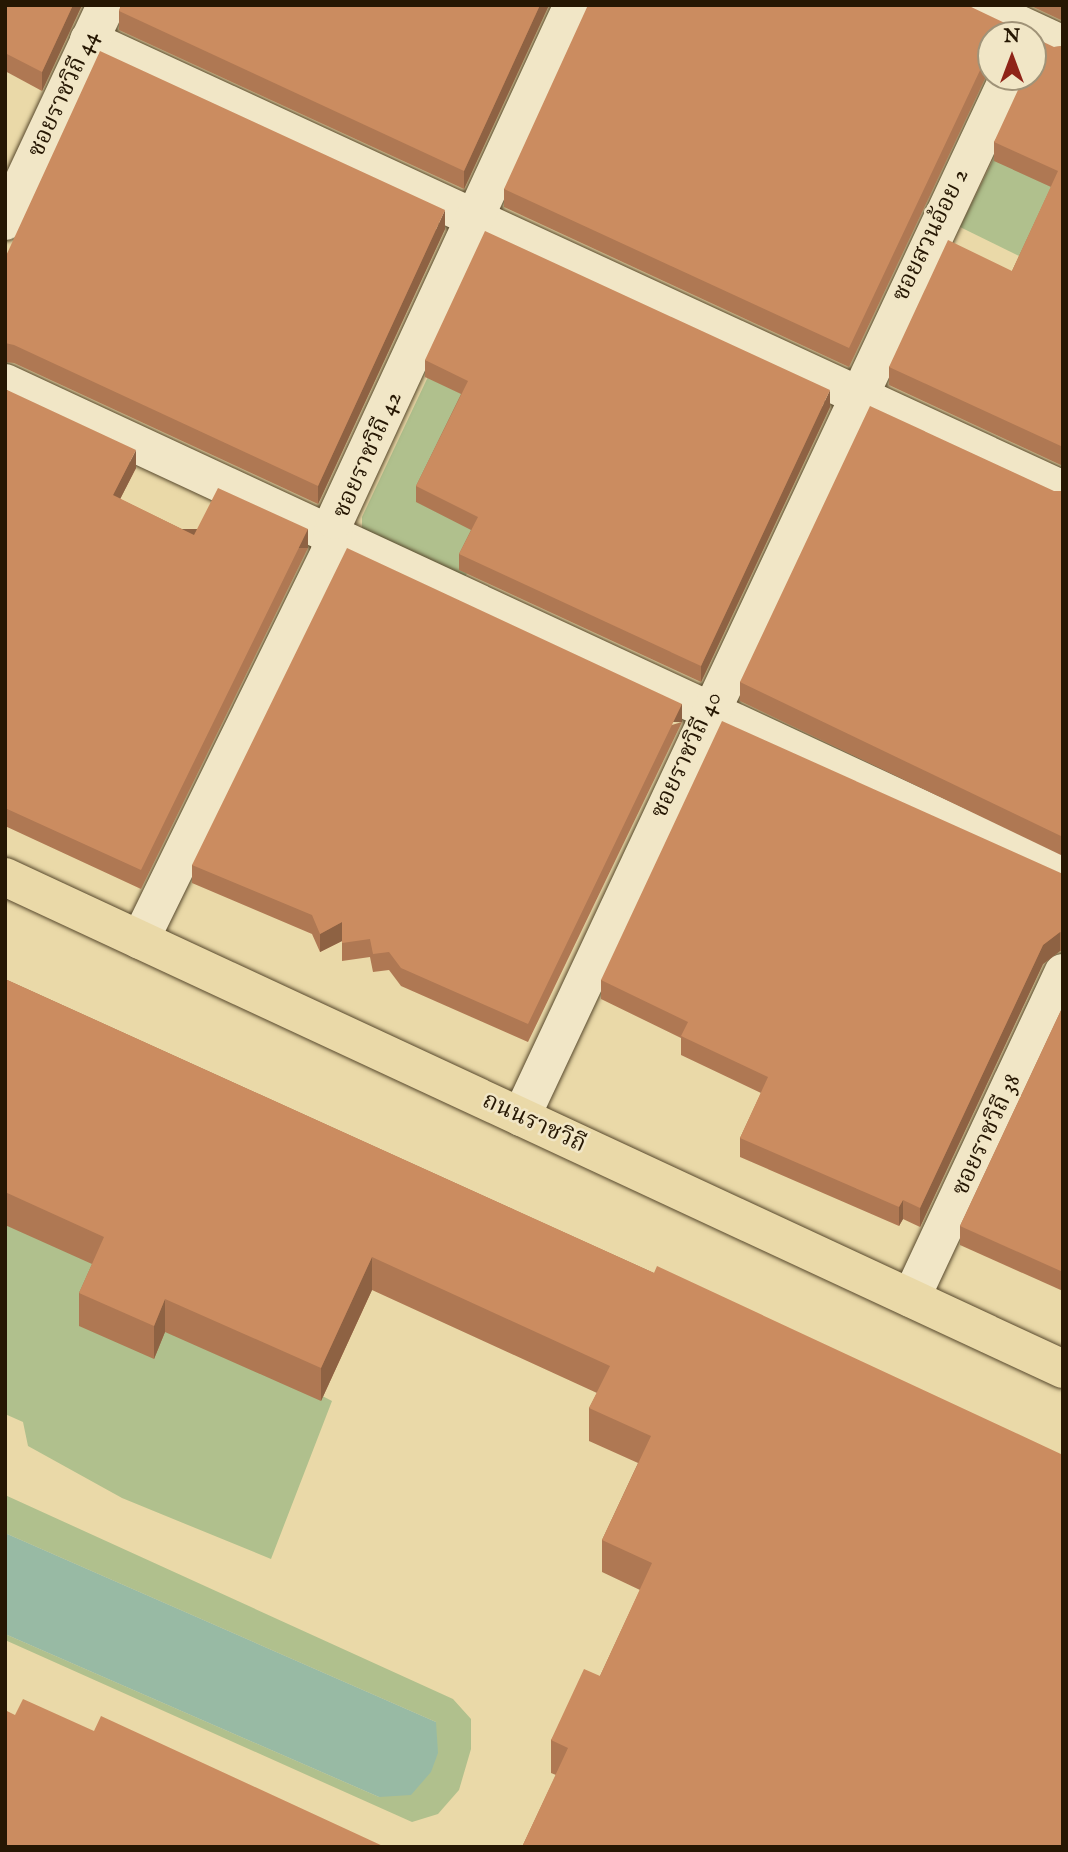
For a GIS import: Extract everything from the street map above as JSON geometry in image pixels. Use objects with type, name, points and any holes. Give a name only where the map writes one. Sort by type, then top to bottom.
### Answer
[{"type":"main road","name":"ถนนราชวิถี","points":[[5,877],[1063,1369]]},
{"type":"street","name":"ซอยราชวิถี 44","points":[[5,221],[106,5]]},
{"type":"street","name":"ซอยราชวิถี 42","points":[[140,940],[335,537],[335,520],[573,5]]},
{"type":"street","points":[[977,5],[1010,21]]},
{"type":"street","points":[[89,40],[1063,490]]},
{"type":"street","name":"ซอยสวนอ้อย 2","points":[[856,395],[1002,91]]},
{"type":"street","points":[[5,383],[1063,875]]},
{"type":"street","name":"ซอยราชวิถี 40","points":[[521,1117],[856,395]]},
{"type":"street","name":"ซอยราชวิถี 38","points":[[911,1298],[1063,973]]},
{"type":"shaded area","points":[[997,152],[1063,184],[1062,277],[960,227]]},
{"type":"shaded area","points":[[490,245],[493,528],[461,584],[362,537],[362,517]]},
{"type":"shaded area","points":[[5,1225],[106,1241],[90,1275],[332,1401],[271,1559],[122,1498],[28,1446],[23,1422],[5,1414]]},
{"type":"shaded area","points":[[5,1495],[453,1699],[471,1719],[471,1749],[459,1790],[438,1814],[412,1822],[5,1640],[5,1634],[379,1797],[436,1722],[5,1533]]},
{"type":"shaded area","points":[[5,1533],[436,1722],[438,1753],[431,1772],[411,1795],[379,1797],[5,1634]]},
{"type":"building","points":[[5,5],[73,5],[42,72],[5,53]]},
{"type":"building","points":[[121,5],[540,5],[464,171],[119,11]]},
{"type":"building","points":[[588,5],[967,5],[1001,21],[977,21],[977,77],[849,348],[504,189]]},
{"type":"building","points":[[1047,44],[1054,47],[1063,46],[1063,447],[889,367],[948,240],[1012,271],[1058,171],[994,142],[1018,91],[1047,91]]},
{"type":"building","points":[[100,51],[445,210],[318,486],[5,343],[5,258]]},
{"type":"building","points":[[485,231],[830,390],[701,666],[459,554],[478,517],[416,486],[468,381],[425,360]]},
{"type":"building","points":[[5,389],[136,450],[113,495],[194,535],[218,488],[308,529],[141,870],[5,808]]},
{"type":"building","points":[[870,406],[1054,491],[1063,491],[1063,837],[740,682]]},
{"type":"building","points":[[347,548],[682,704],[528,1024],[401,968],[389,952],[373,954],[370,939],[342,943],[342,922],[320,934],[312,915],[192,865]]},
{"type":"building","points":[[722,721],[1063,874],[1063,933],[1060,932],[1043,945],[920,1208],[903,1200],[899,1207],[740,1138],[768,1077],[681,1036],[688,1022],[601,980]]},
{"type":"building","points":[[5,979],[654,1273],[657,1266],[1063,1455],[1063,1847],[522,1847],[568,1748],[551,1740],[584,1669],[600,1676],[652,1563],[602,1540],[651,1436],[589,1408],[610,1366],[372,1257],[321,1368],[165,1299],[154,1326],[79,1293],[104,1237],[5,1192]]},
{"type":"building","points":[[1063,1006],[1063,1272],[960,1226]]},
{"type":"building","points":[[23,1699],[94,1731],[101,1716],[385,1847],[5,1847],[5,1710],[15,1715]]}]
